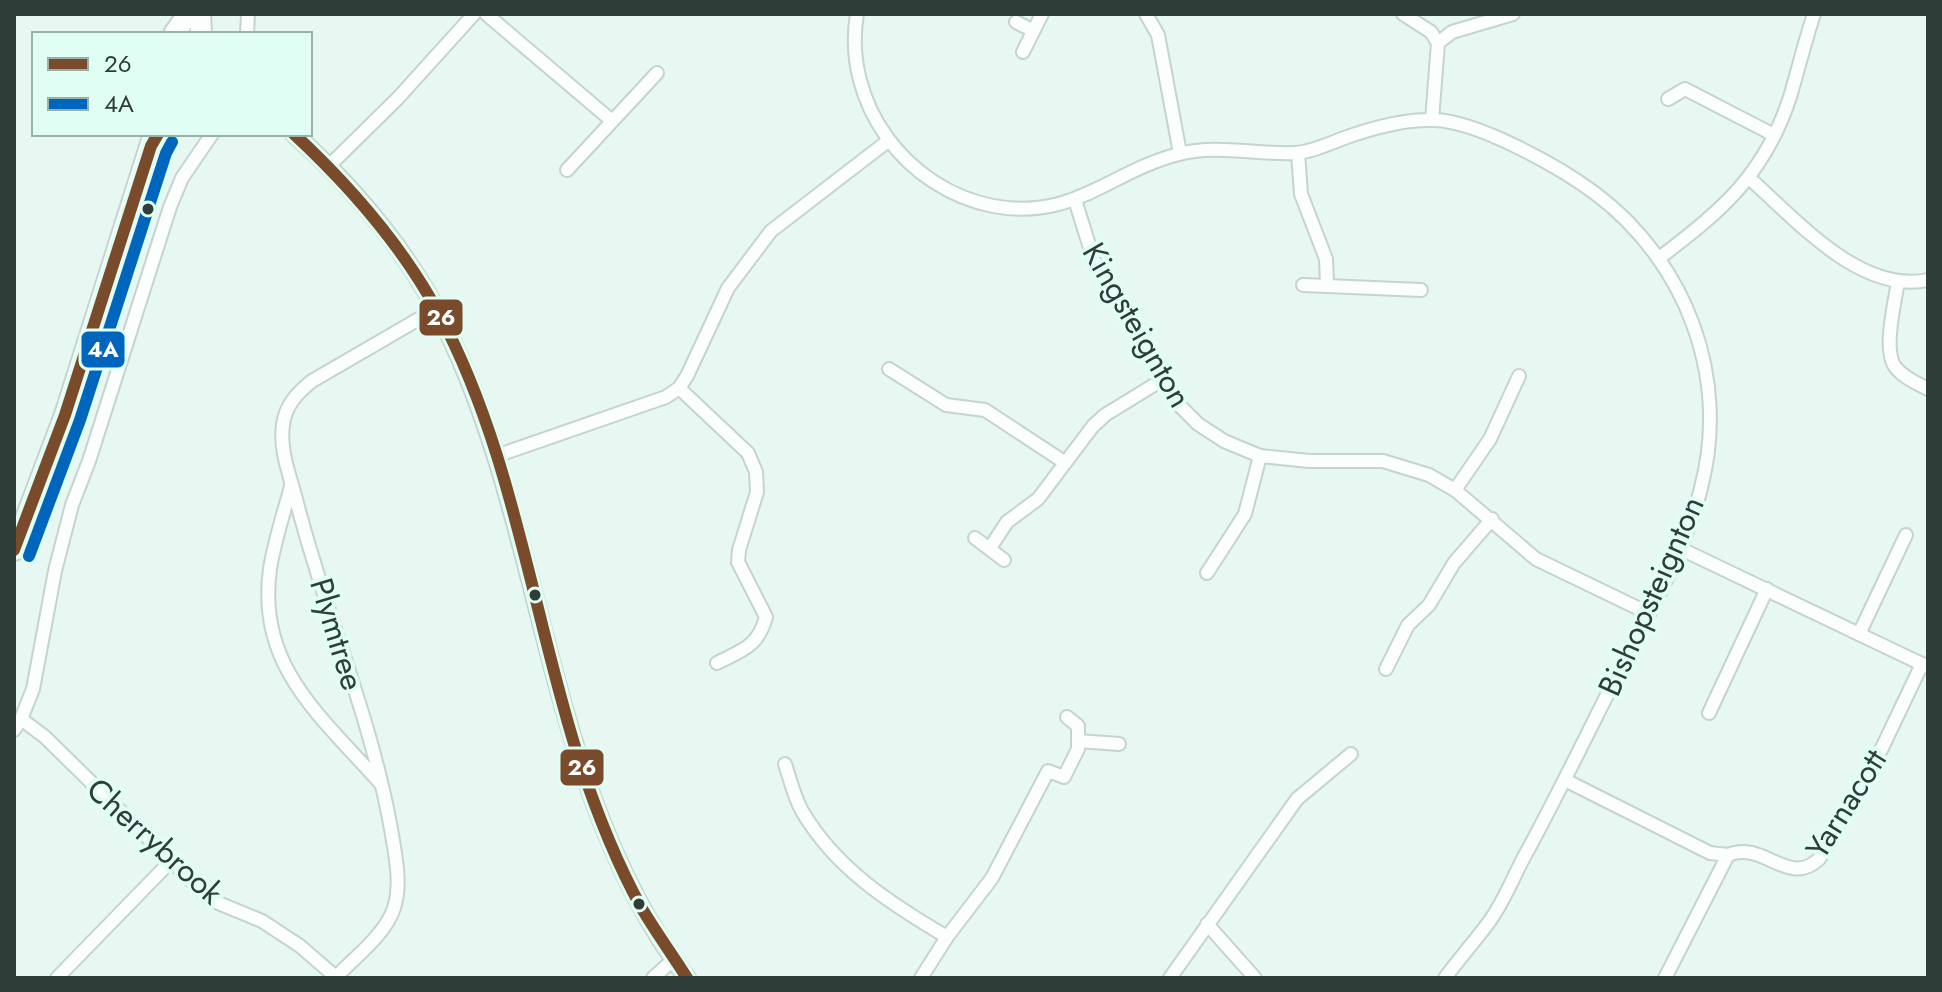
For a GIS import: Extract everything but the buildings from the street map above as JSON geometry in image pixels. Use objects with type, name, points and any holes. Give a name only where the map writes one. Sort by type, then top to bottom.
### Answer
[{"type":"main road","points":[[175,32],[188,14]]},
{"type":"main road","points":[[14,550],[65,415],[154,138]]},
{"type":"street","points":[[329,166],[398,98],[474,14]]},
{"type":"street","points":[[486,14],[611,120]]},
{"type":"street","name":"Bishopsteignton","points":[[857,14],[856,47],[862,87],[888,141],[921,174],[974,201],[1016,208],[1055,205],[1075,200],[1180,153],[1212,150],[1298,153],[1387,125],[1448,121],[1479,131],[1577,182],[1631,225],[1672,276],[1695,325],[1707,371],[1710,404],[1711,433],[1692,518],[1565,780],[1492,919],[1445,978]]},
{"type":"street","points":[[1023,52],[1042,14]]},
{"type":"street","points":[[1403,14],[1431,32],[1438,43],[1432,120]]},
{"type":"street","points":[[1438,43],[1452,32],[1513,14]]},
{"type":"street","points":[[1659,258],[1714,217],[1749,178],[1774,135],[1790,97],[1814,14]]},
{"type":"street","points":[[1154,18],[1180,153]]},
{"type":"street","points":[[1016,22],[1032,30]]},
{"type":"street","points":[[567,170],[657,73]]},
{"type":"street","points":[[1668,99],[1685,89],[1774,135]]},
{"type":"street","points":[[18,724],[41,657],[55,571],[72,505],[89,461],[170,207],[182,178],[211,136]]},
{"type":"street","points":[[296,136],[329,166],[381,224],[409,262],[436,309],[472,385],[496,456],[580,760],[603,826],[632,890],[687,978]]},
{"type":"street","points":[[496,456],[666,397],[679,388],[728,288],[771,231],[888,141]]},
{"type":"street","points":[[1298,153],[1301,194],[1326,259],[1327,284]]},
{"type":"street","points":[[1749,178],[1844,259],[1860,269],[1898,281],[1928,280]]},
{"type":"street","name":"Kingsteignton","points":[[1075,200],[1096,267],[1127,314],[1174,400],[1198,424],[1224,441],[1260,456],[1298,461],[1383,461],[1429,475],[1455,490],[1492,519],[1536,559],[1648,613]]},
{"type":"street","points":[[1898,281],[1891,336],[1892,362],[1901,374],[1928,389]]},
{"type":"street","points":[[1303,285],[1421,290]]},
{"type":"street","name":"Plymtree","points":[[336,977],[381,931],[390,917],[395,903],[397,872],[383,787],[305,533],[282,437],[288,407],[299,391],[436,309]]},
{"type":"street","points":[[889,369],[946,405],[985,410],[1064,462]]},
{"type":"street","points":[[1455,490],[1490,439],[1519,376]]},
{"type":"street","points":[[990,548],[1007,522],[1038,499],[1064,462],[1105,415],[1162,380]]},
{"type":"street","points":[[679,388],[748,453],[756,472],[757,492],[738,562],[766,617],[762,632],[754,644],[717,663]]},
{"type":"street","points":[[1207,573],[1245,514],[1260,456]]},
{"type":"street","name":"Plymtree","points":[[292,483],[268,590],[269,612],[278,649],[306,702],[383,787]]},
{"type":"street","points":[[1386,669],[1408,625],[1429,605],[1454,563],[1492,519]]},
{"type":"street","points":[[280,532],[305,533]]},
{"type":"street","points":[[1859,634],[1906,535]]},
{"type":"street","points":[[975,538],[1004,560]]},
{"type":"street","points":[[1679,548],[1925,666]]},
{"type":"street","points":[[1709,713],[1767,589]]},
{"type":"street","name":"Yarnacott","points":[[1565,780],[1710,853],[1728,855],[1752,851],[1794,869],[1804,869],[1819,859],[1925,666]]},
{"type":"street","points":[[921,978],[947,937],[992,878],[1048,771],[1064,777],[1078,749],[1078,726],[1067,717]]},
{"type":"street","name":"Cherrybrook","points":[[18,724],[45,737],[211,900],[262,921],[300,946],[336,977]]},
{"type":"street","points":[[349,748],[369,735]]},
{"type":"street","points":[[1078,741],[1119,744]]},
{"type":"street","points":[[1170,978],[1297,799],[1351,754]]},
{"type":"street","points":[[785,764],[802,810],[842,864],[889,902],[947,937]]},
{"type":"street","points":[[1665,978],[1728,855]]},
{"type":"street","points":[[57,978],[170,862]]},
{"type":"street","points":[[1207,924],[1255,978]]},
{"type":"street","points":[[653,978],[673,960]]},
{"type":"transit line","name":"26","points":[[14,550],[65,415],[151,146],[157,136]]},
{"type":"transit line","name":"26","points":[[296,136],[355,196],[408,263],[438,312],[463,364],[502,472],[560,695],[590,790],[631,888],[687,978]]},
{"type":"transit line","name":"4A","points":[[29,556],[80,420],[172,142]]}]
